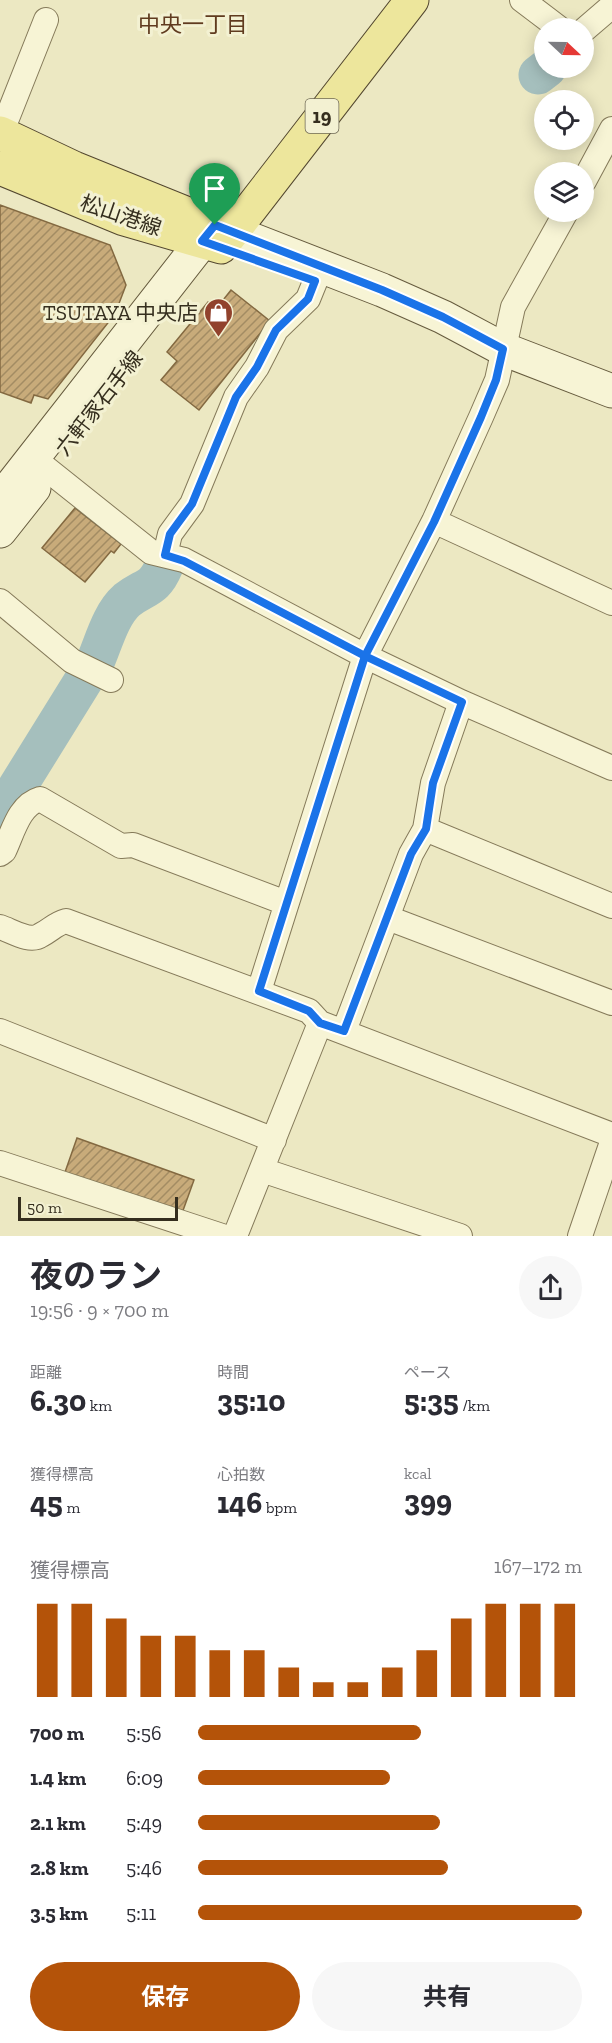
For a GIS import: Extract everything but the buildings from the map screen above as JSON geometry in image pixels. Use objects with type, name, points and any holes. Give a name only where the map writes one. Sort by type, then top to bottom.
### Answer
[{"type":"main road","name":"19","points":[[218,236],[388,0]]},
{"type":"main road","name":"19","points":[[218,236],[412,0]]},
{"type":"main road","name":"松山港線","points":[[0,134],[218,236]]},
{"type":"main road","name":"松山港線","points":[[0,168],[124,219],[218,236]]},
{"type":"street","points":[[522,0],[546,18]]},
{"type":"street","points":[[594,23],[610,12]]},
{"type":"street","points":[[0,134],[46,20]]},
{"type":"street","points":[[594,162],[612,129]]},
{"type":"street","points":[[259,991],[365,656],[434,522],[496,380],[493,344],[560,222]]},
{"type":"street","points":[[218,236],[318,274],[431,326],[493,344],[612,391]]},
{"type":"street","name":"六軒家石手線","points":[[4,511],[218,236]]},
{"type":"street","points":[[165,555],[170,534],[192,504],[236,397],[257,367],[276,330],[308,299],[318,274]]},
{"type":"street","points":[[40,463],[151,552],[184,561],[365,656],[462,702],[612,768]]},
{"type":"street","points":[[434,522],[612,603]]},
{"type":"street","points":[[0,601],[72,661],[111,680]]},
{"type":"street","points":[[344,1031],[411,854],[426,829],[433,783],[462,702]]},
{"type":"street","points":[[0,854],[4,851],[22,812],[31,802],[40,799],[121,846],[133,845],[286,903]]},
{"type":"street","points":[[426,829],[612,906]]},
{"type":"street","points":[[388,918],[612,1003]]},
{"type":"street","points":[[0,927],[30,938],[40,937],[56,923],[66,921],[259,991],[309,1011],[320,1023],[612,1135]]},
{"type":"street","points":[[235,1236],[320,1023]]},
{"type":"street","points":[[0,1031],[274,1140]]},
{"type":"street","points":[[580,1236],[604,1192],[612,1142]]},
{"type":"street","points":[[0,1163],[222,1236]]},
{"type":"street","points":[[262,1170],[460,1236]]},
{"type":"waterway","points":[[96,660],[108,628],[121,606],[153,584],[164,566]]},
{"type":"waterway","points":[[0,815],[85,678]]},
{"type":"place","name":"TSUTAYA 中央店","points":[[219,338]]},
{"type":"district","name":"中央一丁目","points":[[193,24]]},
{"type":"route","points":[[215,225],[202,241],[315,281],[308,299],[276,330],[257,367],[236,397],[192,504],[170,534],[165,555],[184,561],[297,617],[365,656],[462,702],[433,783],[426,829],[411,854],[344,1031],[320,1023],[309,1011],[259,991],[365,656],[434,522],[496,380],[503,349],[443,317],[382,290],[215,225]]}]
